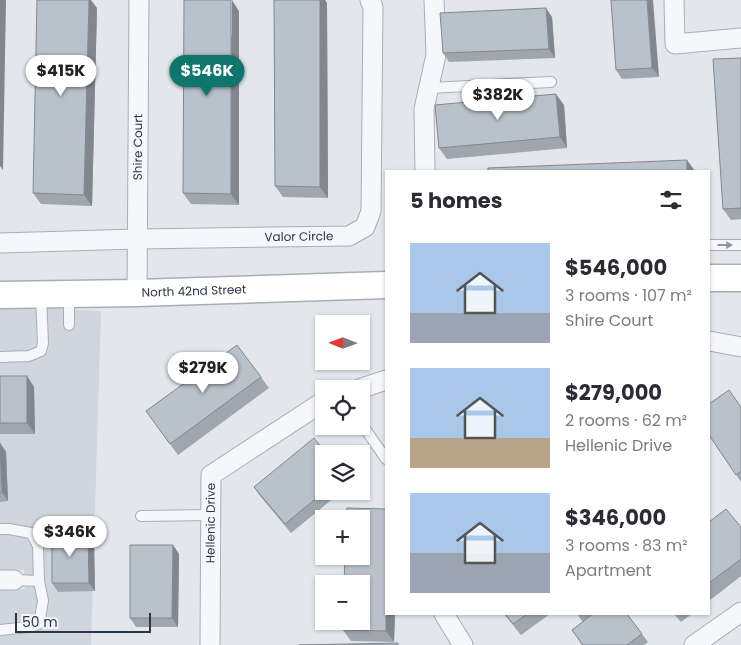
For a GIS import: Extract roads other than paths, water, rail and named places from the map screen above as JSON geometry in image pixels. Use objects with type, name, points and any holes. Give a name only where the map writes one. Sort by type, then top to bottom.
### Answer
[{"type":"street","name":"Shire Court","points":[[137,293],[139,0]]},
{"type":"street","name":"Valor Circle","points":[[0,243],[349,236],[365,227],[371,211],[373,7],[370,0]]},
{"type":"street","points":[[425,170],[424,110],[436,55],[434,0]]},
{"type":"street","points":[[674,0],[674,44],[741,38]]},
{"type":"street","points":[[710,278],[741,278]]},
{"type":"street","name":"North 42nd Street","points":[[0,295],[385,286]]},
{"type":"street","points":[[710,341],[741,347]]},
{"type":"street","points":[[370,385],[385,380]]},
{"type":"street","name":"Hellenic Drive","points":[[210,645],[211,475],[315,407]]},
{"type":"street","points":[[694,645],[741,612]]},
{"type":"street","points":[[445,615],[463,645]]},
{"type":"lane","points":[[429,88],[551,82]]},
{"type":"lane","points":[[710,245],[741,245]]},
{"type":"lane","points":[[0,357],[29,356],[42,351],[41,294]]},
{"type":"lane","points":[[68,325],[69,294]]},
{"type":"lane","points":[[369,435],[385,458]]},
{"type":"lane","points":[[141,516],[210,515]]},
{"type":"lane","points":[[0,529],[31,534],[38,546],[39,581],[42,600],[39,624],[0,630]]},
{"type":"lane","points":[[7,580],[39,581]]}]
